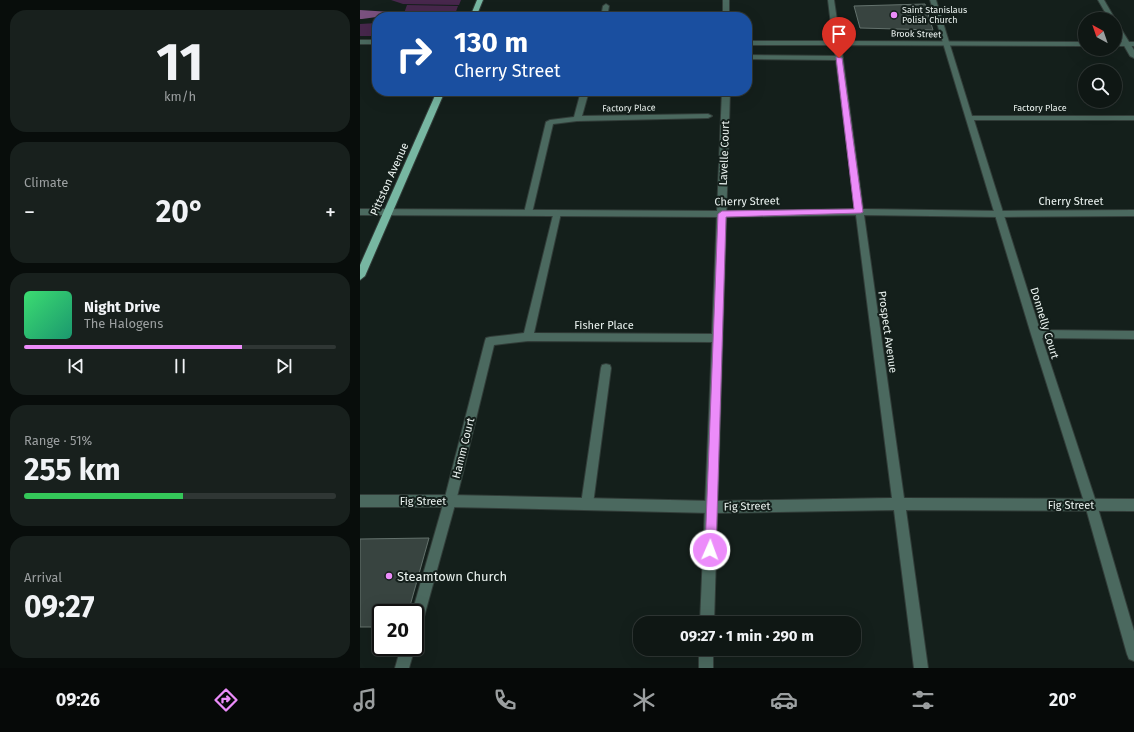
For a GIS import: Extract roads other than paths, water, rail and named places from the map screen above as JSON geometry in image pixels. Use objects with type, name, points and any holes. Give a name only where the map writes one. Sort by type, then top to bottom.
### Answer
[{"type":"main road","points":[[475,12],[480,0]]},
{"type":"main road","name":"Pittston Avenue","points":[[360,276],[439,96]]},
{"type":"street","points":[[726,0],[726,12]]},
{"type":"street","name":"Prospect Avenue","points":[[831,0],[921,668]]},
{"type":"street","name":"Donnelly Court","points":[[933,0],[1036,334],[1091,505],[1134,654]]},
{"type":"street","points":[[1101,0],[1108,12]]},
{"type":"street","points":[[605,12],[606,6]]},
{"type":"street","points":[[1122,33],[1130,44],[1134,56]]},
{"type":"street","points":[[360,42],[372,42]]},
{"type":"street","name":"Brook Street","points":[[752,43],[836,42],[1078,44]]},
{"type":"street","points":[[752,57],[839,58]]},
{"type":"street","points":[[577,120],[584,96]]},
{"type":"street","name":"Lavelle Court","points":[[707,616],[726,96]]},
{"type":"street","name":"Factory Place","points":[[528,213],[550,122],[708,116]]},
{"type":"street","name":"Factory Place","points":[[970,118],[1134,118]]},
{"type":"street","name":"Cherry Street","points":[[360,212],[722,214],[859,212],[999,214],[1134,213]]},
{"type":"street","points":[[528,337],[557,213]]},
{"type":"street","points":[[1036,334],[1134,335]]},
{"type":"street","name":"Fisher Place","points":[[490,341],[528,337],[718,338]]},
{"type":"street","name":"Hamm Court","points":[[421,604],[450,501],[490,341]]},
{"type":"street","points":[[587,504],[606,368]]},
{"type":"street","name":"Fig Street","points":[[360,501],[450,501],[712,507],[899,504],[1134,505]]},
{"type":"street","points":[[402,668],[405,656]]},
{"type":"street","points":[[706,656],[706,668]]},
{"type":"place","name":"Saint Stanislaus Polish Church","points":[[894,15]]},
{"type":"place","name":"Steamtown Church","points":[[389,576]]}]
